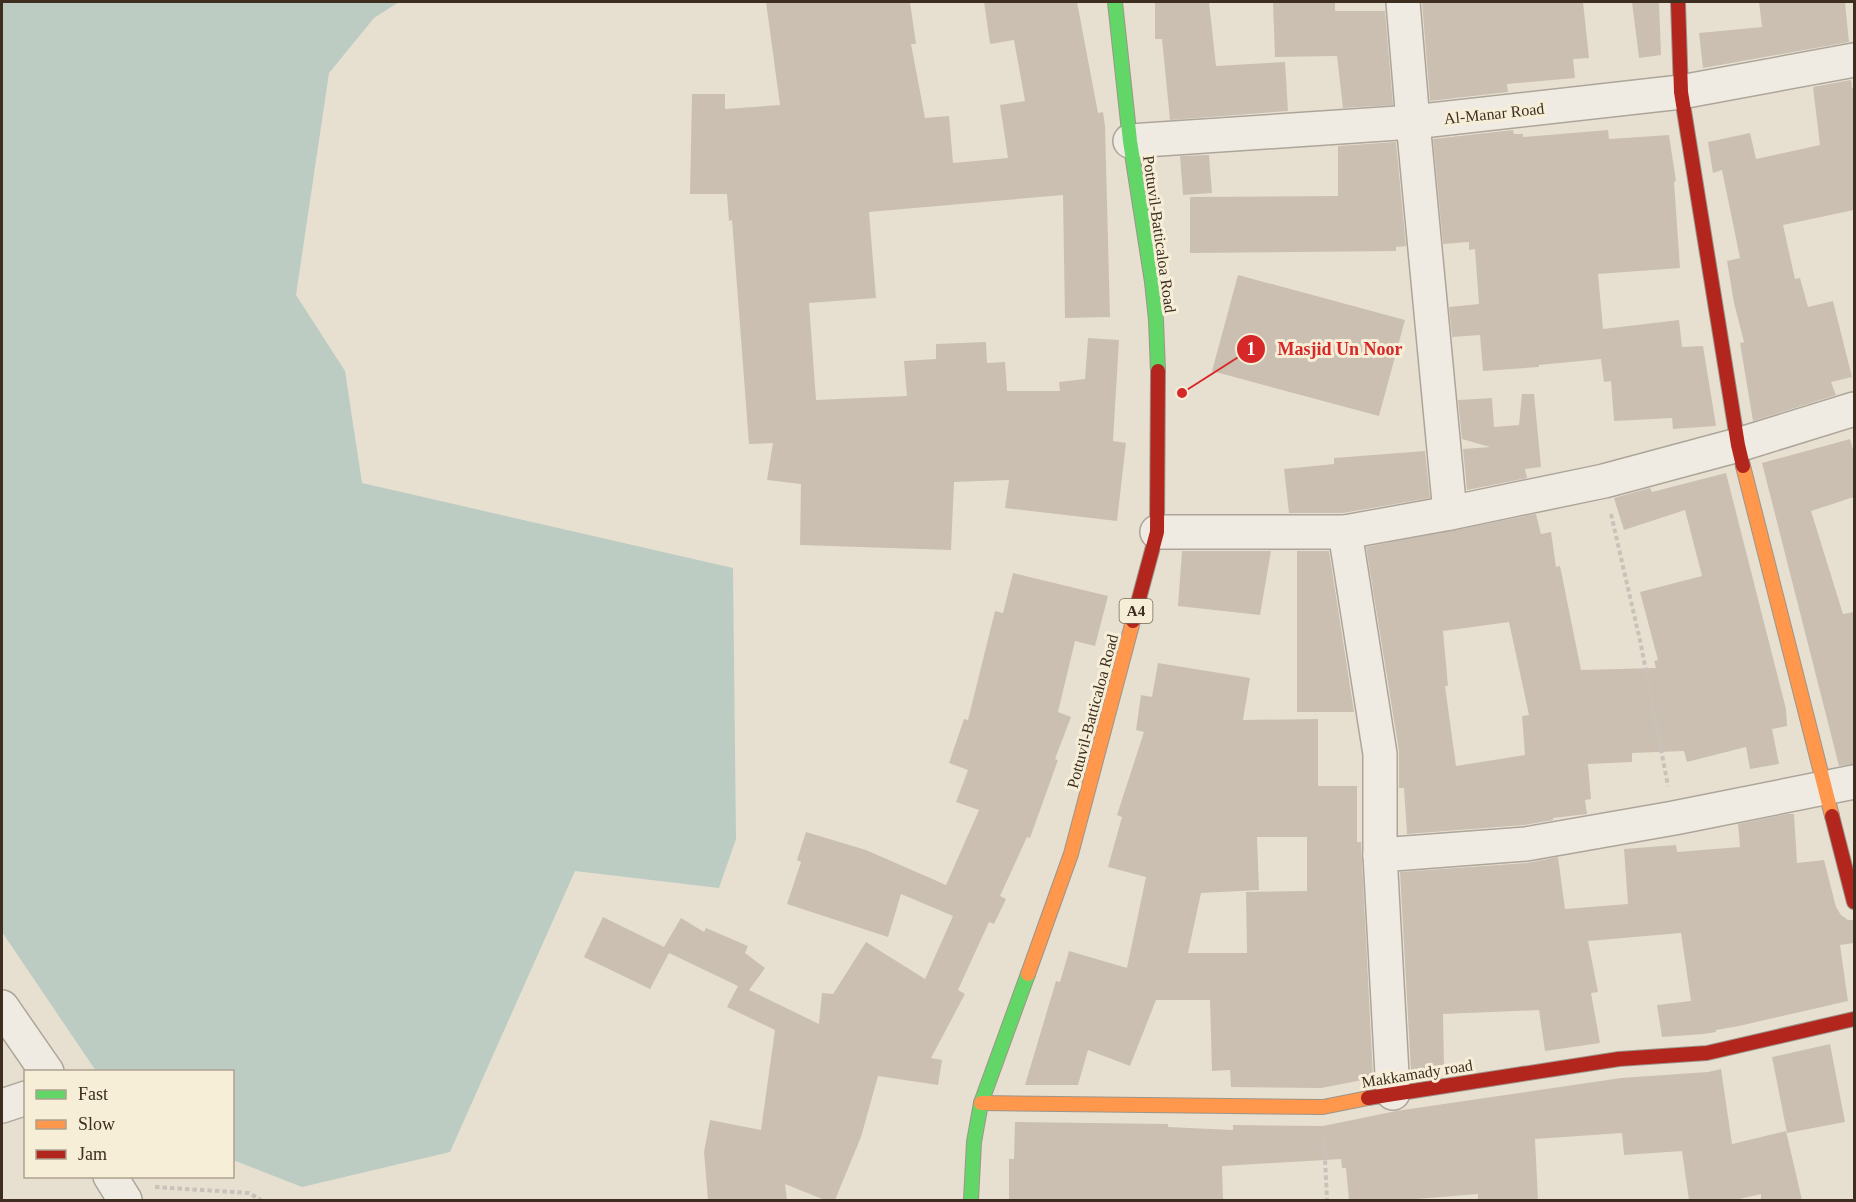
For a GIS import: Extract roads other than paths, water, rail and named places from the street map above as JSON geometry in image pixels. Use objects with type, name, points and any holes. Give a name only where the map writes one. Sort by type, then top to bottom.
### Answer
[{"type":"main road","name":"Pottuvil-Batticaloa Road","points":[[971,1200],[974,1142],[981,1103],[1071,854],[1157,532],[1156,320],[1130,141],[1115,2]]},
{"type":"main road","points":[[1678,2],[1681,92],[1738,446],[1840,785],[1854,902]]},
{"type":"main road","name":"Makkamady road","points":[[981,1103],[1323,1107],[1393,1093],[1618,1059],[1707,1053],[1854,1019]]},
{"type":"street","points":[[1403,2],[1450,513]]},
{"type":"street","name":"Al-Manar Road","points":[[1130,141],[1413,122],[1681,92],[1854,60]]},
{"type":"street","points":[[1157,532],[1346,532],[1604,481],[1738,446],[1854,409]]},
{"type":"street","points":[[1346,532],[1380,754],[1380,855],[1393,1093]]},
{"type":"street","points":[[1380,855],[1526,844],[1840,785]]},
{"type":"street","points":[[2,1007],[46,1070]]},
{"type":"street","points":[[2,1106],[24,1099]]},
{"type":"place","name":"Masjid Un Noor","points":[[1182,393]]}]
